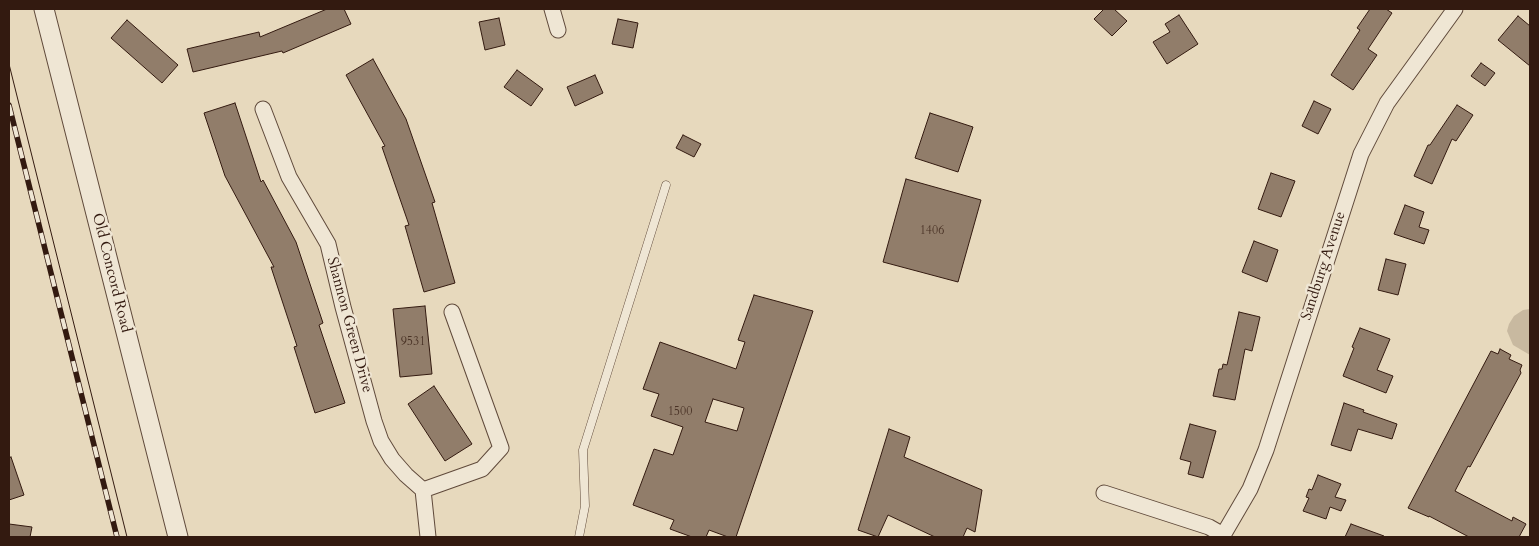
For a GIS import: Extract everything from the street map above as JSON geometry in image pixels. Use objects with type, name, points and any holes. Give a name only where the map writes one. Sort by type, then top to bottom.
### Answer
[{"type":"street","name":"Old Concord Road","points":[[44,9],[178,537]]},
{"type":"street","points":[[552,9],[558,30]]},
{"type":"street","name":"Sandburg Avenue","points":[[1223,536],[1250,489],[1266,450],[1361,154],[1386,104],[1454,9]]},
{"type":"street","name":"Shannon Green Drive","points":[[263,110],[288,177],[328,244],[345,316],[374,421],[382,441],[401,470],[423,490]]},
{"type":"street","points":[[428,537],[423,490],[482,469],[501,448],[452,312]]},
{"type":"street","points":[[1104,493],[1209,526],[1223,536]]},
{"type":"lane","points":[[578,537],[585,506],[583,450],[666,185]]},
{"type":"shaded area","points":[[1530,309],[1530,355],[1513,345],[1507,331],[1514,316],[1523,310]]},
{"type":"building","points":[[327,9],[344,9],[351,24],[283,53],[282,51],[193,72],[187,49],[259,32],[260,37]]},
{"type":"building","points":[[1104,9],[1114,9],[1127,21],[1112,36],[1094,19]]},
{"type":"building","points":[[1370,9],[1386,9],[1392,13],[1368,49],[1377,55],[1353,90],[1331,75],[1360,30],[1357,28]]},
{"type":"building","points":[[1179,15],[1198,44],[1167,64],[1153,42],[1170,32],[1165,24]]},
{"type":"building","points":[[1518,16],[1530,26],[1530,66],[1498,40]]},
{"type":"building","points":[[499,18],[505,45],[485,50],[479,22]]},
{"type":"building","points":[[618,19],[638,23],[633,48],[612,44]]},
{"type":"building","points":[[127,20],[178,65],[162,83],[111,38]]},
{"type":"building","points":[[373,59],[406,119],[435,202],[432,203],[455,283],[424,292],[405,226],[409,225],[382,147],[385,146],[346,75]]},
{"type":"building","points":[[1481,63],[1495,73],[1485,86],[1471,76]]},
{"type":"building","points":[[517,70],[543,89],[531,106],[504,87]]},
{"type":"building","points":[[595,75],[603,93],[575,106],[567,87]]},
{"type":"building","points":[[1314,101],[1331,109],[1318,134],[1302,126]]},
{"type":"building","points":[[235,103],[261,182],[263,180],[296,242],[323,323],[319,325],[345,403],[315,413],[294,347],[297,346],[271,267],[274,267],[225,176],[204,113]]},
{"type":"building","points":[[1457,105],[1473,115],[1456,141],[1452,139],[1432,184],[1414,176],[1428,145],[1430,145]]},
{"type":"building","points":[[930,113],[973,127],[958,172],[915,158]]},
{"type":"building","points":[[683,135],[701,144],[694,157],[676,148]]},
{"type":"building","points":[[1271,173],[1295,181],[1281,217],[1258,209]]},
{"type":"building","points":[[906,179],[981,200],[958,282],[883,262]]},
{"type":"building","points":[[1405,205],[1424,212],[1419,227],[1429,230],[1424,244],[1394,234]]},
{"type":"building","points":[[1254,241],[1278,250],[1267,282],[1242,272]]},
{"type":"building","points":[[1386,259],[1406,264],[1398,295],[1378,290]]},
{"type":"building","points":[[754,295],[813,311],[736,537],[728,537],[709,530],[706,537],[692,537],[670,529],[674,520],[633,505],[654,449],[673,455],[683,427],[651,416],[659,394],[643,389],[660,342],[736,369],[745,342],[738,340]],"holes":[[[713,399],[744,408],[737,431],[705,422]]]},
{"type":"building","points":[[425,306],[432,374],[400,377],[393,309]]},
{"type":"building","points":[[1239,312],[1260,317],[1252,351],[1245,349],[1235,400],[1213,396],[1219,369],[1222,369],[1223,364],[1227,365]]},
{"type":"building","points":[[1360,328],[1390,339],[1377,370],[1393,376],[1386,393],[1343,376]]},
{"type":"building","points":[[1500,349],[1511,355],[1509,359],[1522,365],[1521,373],[1455,491],[1512,521],[1513,517],[1526,524],[1519,537],[1469,537],[1429,516],[1408,508],[1491,351],[1498,354]]},
{"type":"building","points":[[434,386],[472,444],[445,461],[408,404]]},
{"type":"building","points":[[1344,403],[1397,424],[1392,439],[1358,429],[1351,451],[1331,445]]},
{"type":"building","points":[[1190,424],[1216,431],[1203,478],[1188,474],[1191,462],[1180,459]]},
{"type":"building","points":[[889,429],[910,437],[904,457],[982,490],[975,532],[967,528],[963,537],[935,537],[888,515],[878,537],[858,530]]},
{"type":"building","points":[[11,457],[24,495],[9,500],[9,458]]},
{"type":"building","points":[[1318,475],[1341,484],[1335,497],[1346,500],[1341,511],[1330,507],[1326,519],[1303,511],[1309,498],[1306,497],[1309,489],[1312,490]]},
{"type":"building","points":[[9,524],[32,527],[30,537],[9,537]]},
{"type":"building","points":[[1351,524],[1384,536],[1384,537],[1345,537]]},
{"type":"tram line","points":[[9,64],[127,537]]},
{"type":"railway","points":[[9,105],[117,537]]}]
